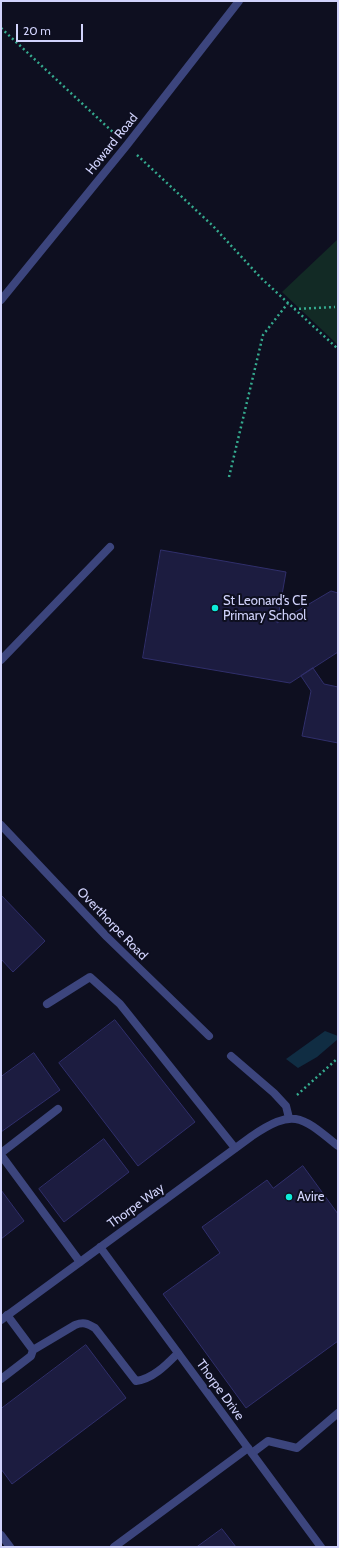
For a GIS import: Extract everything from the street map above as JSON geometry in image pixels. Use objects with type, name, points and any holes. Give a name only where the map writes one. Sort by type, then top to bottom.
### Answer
[{"type":"street","name":"Howard Road","points":[[1,300],[127,145],[239,1]]},
{"type":"street","points":[[1,660],[110,548]]},
{"type":"street","name":"Overthorpe Road","points":[[1,825],[107,937],[209,1036]]},
{"type":"street","points":[[47,1004],[90,977],[120,1004],[235,1148]]},
{"type":"street","points":[[231,1056],[274,1092],[286,1106],[289,1118],[310,1124],[338,1146]]},
{"type":"street","points":[[58,1109],[1,1154],[80,1262]]},
{"type":"street","name":"Thorpe Way","points":[[4,1317],[235,1148],[272,1123],[289,1118]]},
{"type":"street","name":"Thorpe Drive","points":[[100,1247],[320,1547]]},
{"type":"street","points":[[1,1379],[31,1356],[32,1350],[4,1317]]},
{"type":"street","points":[[32,1350],[82,1322],[94,1328],[136,1381],[148,1377],[164,1366],[178,1353]]},
{"type":"street","points":[[114,1547],[250,1451],[268,1441],[297,1448],[338,1413]]},
{"type":"street","points":[[1,1535],[10,1547]]},
{"type":"path","points":[[1,28],[213,226],[261,278],[338,349]]},
{"type":"path","points":[[229,477],[263,335],[288,303]]},
{"type":"path","points":[[294,308],[335,307]]},
{"type":"path","points":[[286,1106],[338,1058]]},
{"type":"green space","points":[[338,239],[338,345],[282,292]]},
{"type":"water","points":[[325,1031],[338,1036],[338,1039],[317,1057],[298,1068],[286,1059]]},
{"type":"building","name":"St Leonard’s CE Primary School","points":[[161,550],[286,572],[277,623],[331,591],[338,593],[338,652],[290,683],[143,658]]},
{"type":"building","points":[[313,668],[324,684],[338,687],[338,743],[302,736],[311,691],[301,676]]},
{"type":"building","points":[[1,895],[45,941],[13,972],[1,959]]},
{"type":"building","points":[[115,1020],[195,1122],[138,1166],[59,1063]]},
{"type":"building","points":[[34,1053],[60,1090],[1,1132],[1,1077]]},
{"type":"building","points":[[104,1139],[129,1172],[64,1222],[39,1189]]},
{"type":"building","points":[[303,1166],[338,1214],[338,1341],[246,1408],[163,1294],[220,1253],[202,1227],[267,1180],[273,1188]]},
{"type":"building","points":[[1,1190],[24,1221],[1,1239]]},
{"type":"building","points":[[86,1345],[126,1398],[12,1484],[1,1469],[1,1409]]},
{"type":"building","points":[[222,1529],[236,1547],[197,1547]]},
{"type":"place","name":"St Leonard’s CE Primary School","points":[[215,608]]},
{"type":"place","name":"Avire","points":[[289,1197]]}]
